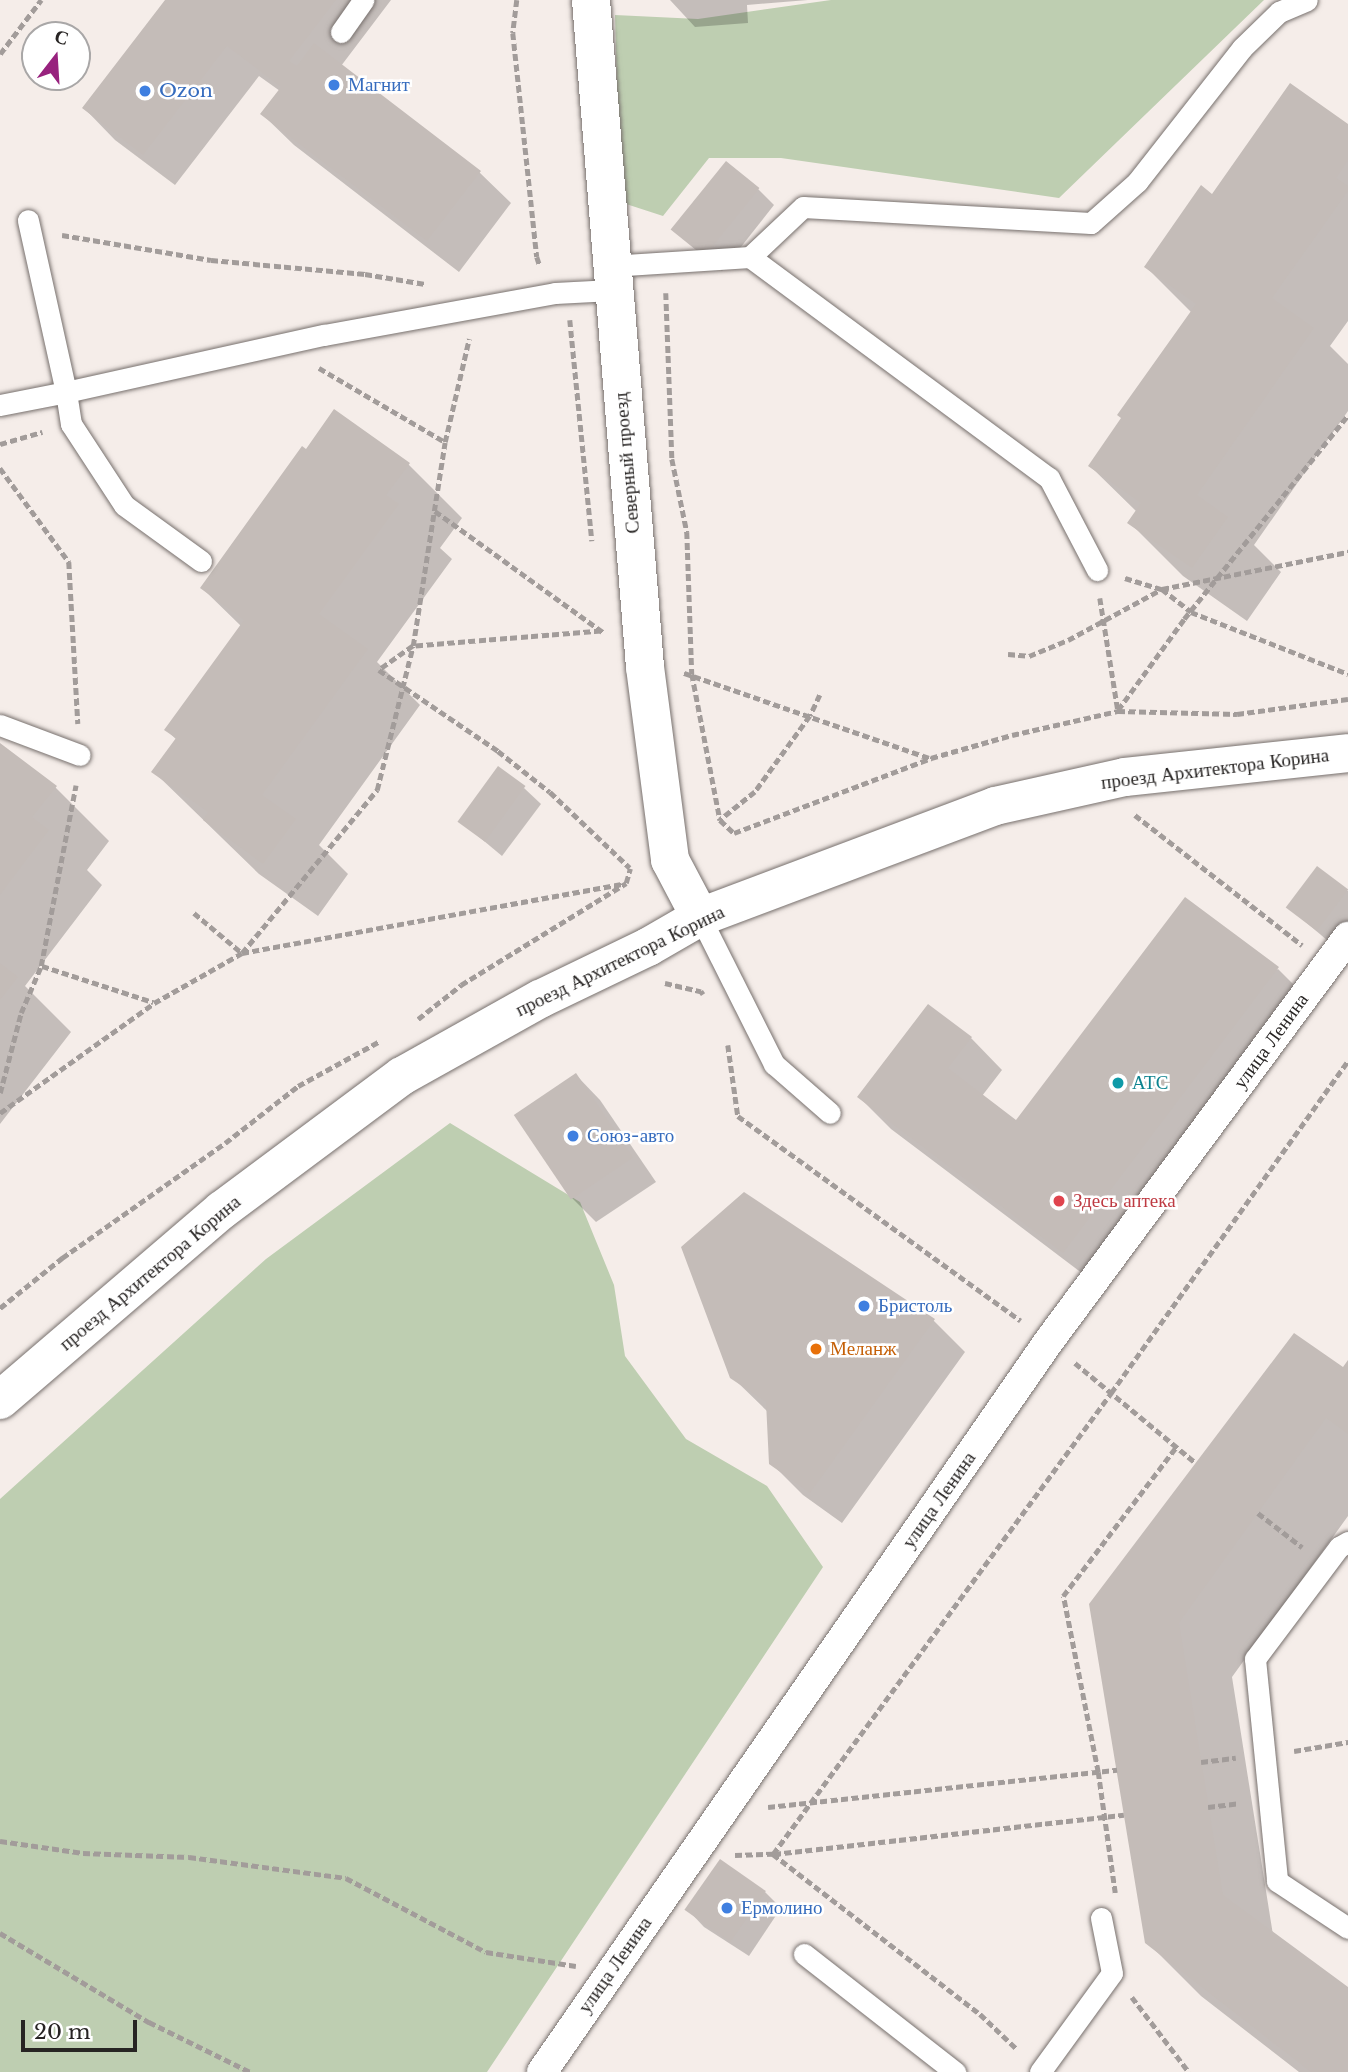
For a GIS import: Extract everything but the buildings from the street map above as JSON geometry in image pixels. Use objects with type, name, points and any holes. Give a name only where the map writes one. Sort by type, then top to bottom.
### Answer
[{"type":"street","name":"Северный проезд","points":[[591,0],[611,278],[645,667],[670,860],[700,918]]},
{"type":"street","name":"проезд Архитектора Корина","points":[[0,1400],[222,1210],[402,1076],[540,999],[648,947],[700,918],[995,806],[1125,778],[1348,753]]},
{"type":"street","name":"улица Ленина","points":[[542,2072],[1049,1341],[1348,937]]},
{"type":"lane","points":[[341,32],[363,0]]},
{"type":"lane","points":[[0,405],[324,335],[555,293],[665,263],[750,257],[803,207],[1091,223],[1137,182],[1242,48],[1279,12],[1307,0]]},
{"type":"lane","points":[[27,220],[71,424],[124,505],[201,561]]},
{"type":"lane","points":[[750,257],[1049,478],[1097,570]]},
{"type":"lane","points":[[0,725],[80,755]]},
{"type":"lane","points":[[700,918],[774,1064],[830,1113]]},
{"type":"lane","points":[[1348,1542],[1339,1547],[1255,1659],[1277,1881],[1348,1928]]},
{"type":"lane","points":[[1039,2071],[1112,1973],[1101,1918]]},
{"type":"lane","points":[[804,1954],[954,2072]]},
{"type":"path","points":[[0,54],[41,0]]},
{"type":"path","points":[[517,0],[513,33],[537,257],[569,319],[593,550]]},
{"type":"path","points":[[27,220],[46,232],[211,260],[365,274],[433,285]]},
{"type":"path","points":[[665,263],[672,459],[687,532],[692,674],[720,820],[734,833],[931,758],[1012,735],[1118,711],[1237,714],[1348,699]]},
{"type":"path","points":[[243,953],[377,790],[413,646],[445,442],[471,331]]},
{"type":"path","points":[[319,368],[445,442]]},
{"type":"path","points":[[1118,711],[1216,579],[1348,415]]},
{"type":"path","points":[[0,444],[71,424]]},
{"type":"path","points":[[1007,654],[1029,656],[1104,622],[1162,589],[1348,552]]},
{"type":"path","points":[[1118,711],[1097,570],[1162,589],[1191,612],[1348,674]]},
{"type":"path","points":[[600,617],[604,644]]},
{"type":"path","points":[[601,631],[413,646],[379,670],[498,751],[550,792],[630,868]]},
{"type":"path","points":[[720,820],[755,792],[810,716],[820,695]]},
{"type":"path","points":[[1130,812],[1327,964]]},
{"type":"path","points":[[407,1025],[461,985],[626,883],[633,859]]},
{"type":"path","points":[[0,1113],[154,1003],[243,953],[626,883]]},
{"type":"path","points":[[194,914],[243,953]]},
{"type":"path","points":[[41,966],[154,1003]]},
{"type":"path","points":[[660,982],[701,991],[707,1000]]},
{"type":"path","points":[[0,1308],[72,1250],[225,1143],[298,1086],[383,1039]]},
{"type":"path","points":[[727,1041],[738,1116],[1049,1341],[1196,1463]]},
{"type":"path","points":[[773,1854],[1111,1393],[1348,1061]]},
{"type":"path","points":[[1116,1899],[1098,1772],[1063,1596],[1176,1446]]},
{"type":"path","points":[[1258,1513],[1325,1566]]},
{"type":"path","points":[[1265,1755],[1348,1742]]},
{"type":"path","points":[[722,1811],[1117,1770]]},
{"type":"path","points":[[691,1857],[773,1854],[1124,1815]]},
{"type":"path","points":[[0,1841],[83,1853],[189,1857],[346,1878],[486,1952],[544,1962]]},
{"type":"path","points":[[773,1854],[980,2014],[1039,2071]]},
{"type":"path","points":[[0,1933],[149,2022],[250,2072]]},
{"type":"path","points":[[1130,1994],[1189,2072]]},
{"type":"green space","points":[[831,0],[1264,0],[1059,198],[781,158],[709,158],[663,216],[620,202],[615,15],[698,19]]},
{"type":"green space","points":[[450,1123],[580,1202],[614,1285],[625,1356],[686,1439],[767,1486],[823,1567],[487,2072],[0,2072],[0,1499],[266,1259]]},
{"type":"place","name":"Магнит","points":[[334,85]]},
{"type":"place","name":"Ozon","points":[[145,91]]},
{"type":"place","name":"АТС","points":[[1118,1083]]},
{"type":"place","name":"Союз-авто","points":[[573,1136]]},
{"type":"place","name":"Здесь аптека","points":[[1059,1201]]},
{"type":"place","name":"Бристоль","points":[[864,1306]]},
{"type":"place","name":"Меланж","points":[[816,1349]]},
{"type":"place","name":"Ермолино","points":[[727,1908]]}]
